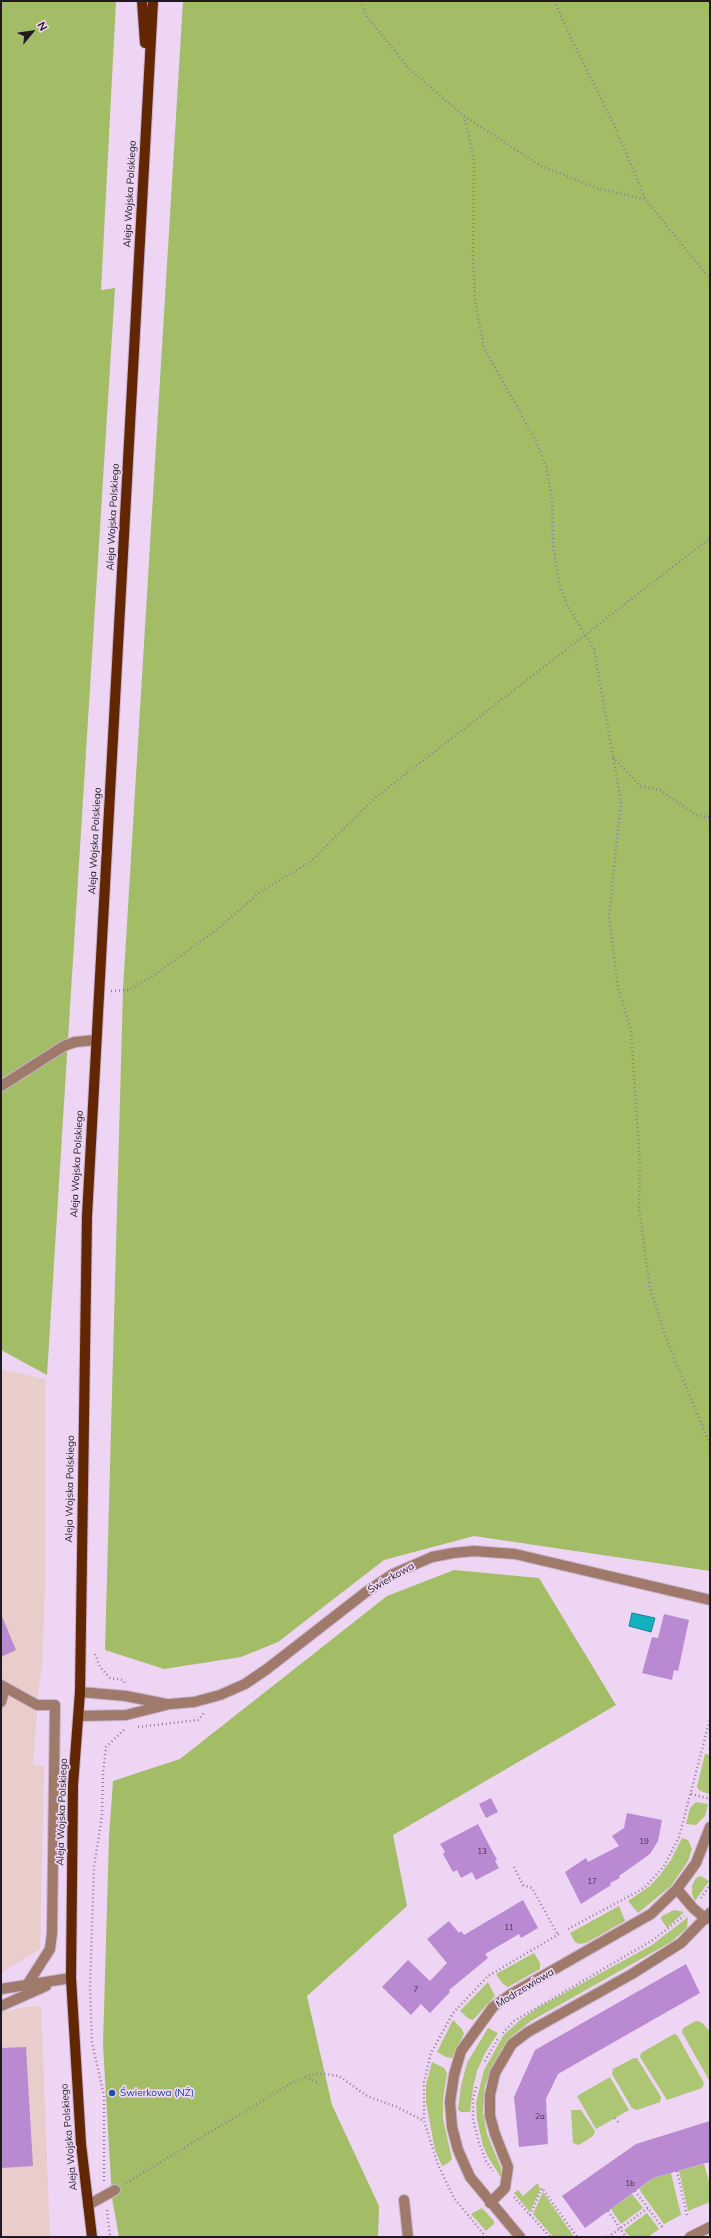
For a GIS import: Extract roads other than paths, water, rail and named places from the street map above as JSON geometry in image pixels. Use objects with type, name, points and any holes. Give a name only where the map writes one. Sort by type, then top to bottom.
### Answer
[{"type":"main road","name":"Aleja Wojska Polskiego","points":[[142,1],[148,93]]},
{"type":"main road","name":"Aleja Wojska Polskiego","points":[[92,2237],[76,2070],[71,1978],[73,1785],[80,1692],[87,1216],[154,1]]},
{"type":"street","points":[[1,1086],[64,1046],[75,1042],[96,1040]]},
{"type":"street","name":"Świerkowa","points":[[170,1704],[194,1702],[212,1697],[245,1684],[268,1669],[366,1592],[393,1574],[432,1557],[474,1551],[515,1554],[710,1600]]},
{"type":"street","points":[[1,1702],[3,1686],[37,1705],[55,1705],[52,1933],[50,1949],[28,1985]]},
{"type":"street","points":[[80,1692],[126,1696],[170,1704]]},
{"type":"street","points":[[79,1716],[126,1715],[170,1704]]},
{"type":"street","name":"Modrzewiowa","points":[[520,2237],[470,2177],[458,2150],[452,2127],[450,2102],[454,2075],[462,2051],[493,2007],[511,1994],[636,1924],[651,1914],[677,1889],[696,1863],[710,1827]]},
{"type":"street","points":[[490,2202],[505,2188],[508,2167],[495,2134],[490,2116],[490,2095],[495,2073],[504,2056],[512,2044],[528,2032],[681,1944],[708,1916],[694,1908],[677,1889]]},
{"type":"street","points":[[1,1989],[71,1978]]},
{"type":"street","points":[[1,2006],[53,1982]]},
{"type":"street","points":[[88,2204],[115,2190]]},
{"type":"street","points":[[404,2200],[408,2237]]},
{"type":"street","points":[[690,2237],[710,2227]]},
{"type":"water","points":[[632,1613],[655,1618],[651,1632],[629,1626]]},
{"type":"place","name":"Świerkowa (NŻ)","points":[[112,2093]]}]
